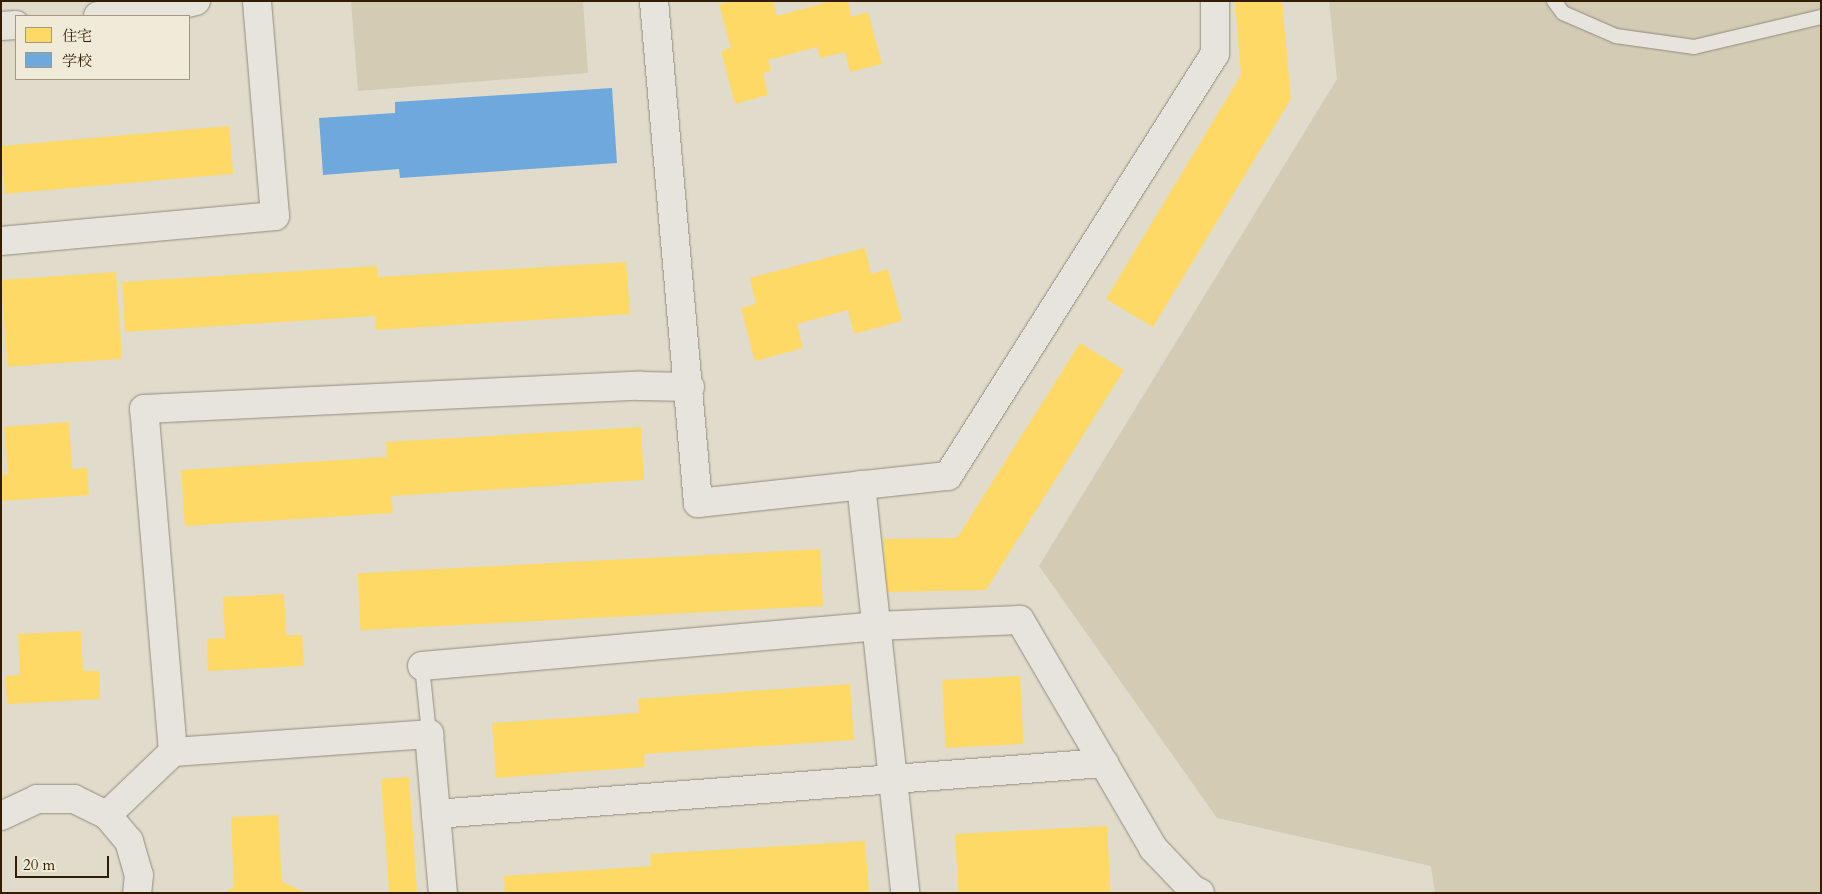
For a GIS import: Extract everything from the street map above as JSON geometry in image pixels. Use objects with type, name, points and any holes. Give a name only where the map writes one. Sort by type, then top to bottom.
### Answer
[{"type":"street","points":[[109,15],[151,11],[196,1]]},
{"type":"street","points":[[1,241],[275,216],[257,1]]},
{"type":"street","points":[[654,1],[690,387],[698,503],[948,476],[1215,54],[1215,1]]},
{"type":"street","points":[[1,26],[15,25]]},
{"type":"street","points":[[173,752],[144,409],[640,386],[690,387]]},
{"type":"street","points":[[861,485],[905,893]]},
{"type":"street","points":[[422,666],[876,626],[1020,620],[1153,848],[1192,889],[1200,893]]},
{"type":"street","points":[[107,815],[173,752],[429,734],[443,893]]},
{"type":"street","points":[[436,814],[1104,763]]},
{"type":"street","points":[[1,816],[37,799],[74,799],[107,815],[129,841],[140,875],[137,893]]},
{"type":"lane","points":[[1554,1],[1563,13],[1616,36],[1694,47],[1821,17]]},
{"type":"lane","points":[[422,666],[429,734]]},
{"type":"shaded area","points":[[351,1],[583,1],[588,73],[358,91]]},
{"type":"shaded area","points":[[1329,1],[1821,1],[1821,893],[1435,893],[1431,866],[1217,818],[1039,566],[1337,79]]},
{"type":"building: 住宅","points":[[733,1],[773,1],[777,16],[832,1],[848,1],[851,17],[868,12],[882,64],[850,72],[845,52],[820,58],[817,47],[768,60],[771,71],[763,73],[768,95],[735,104],[721,51],[731,48],[719,5]]},
{"type":"building: 住宅","points":[[1235,1],[1282,1],[1291,99],[1153,327],[1106,299],[1241,75]]},
{"type":"building: 住宅","points":[[229,126],[233,174],[5,194],[1,146]]},
{"type":"building: 住宅","points":[[865,248],[871,274],[888,269],[902,321],[854,334],[848,310],[797,324],[803,348],[755,361],[741,308],[756,304],[750,278]]},
{"type":"building: 住宅","points":[[626,262],[630,314],[376,330],[375,316],[125,332],[122,282],[377,266],[378,277]]},
{"type":"building: 住宅","points":[[116,272],[122,359],[7,367],[1,280]]},
{"type":"building: 住宅","points":[[1080,343],[1124,370],[986,590],[885,592],[884,539],[957,538]]},
{"type":"building: 住宅","points":[[69,422],[72,469],[87,468],[89,495],[1,501],[1,474],[8,474],[4,427]]},
{"type":"building: 住宅","points":[[641,427],[644,480],[391,496],[393,513],[185,526],[181,470],[387,457],[386,442]]},
{"type":"building: 住宅","points":[[820,549],[823,606],[361,630],[358,573]]},
{"type":"building: 住宅","points":[[284,594],[286,635],[302,635],[304,666],[208,671],[207,639],[225,638],[223,597]]},
{"type":"building: 住宅","points":[[81,631],[83,671],[99,671],[100,699],[7,704],[5,676],[20,675],[18,634]]},
{"type":"building: 住宅","points":[[1020,676],[1024,744],[946,748],[942,680]]},
{"type":"building: 住宅","points":[[850,684],[854,740],[644,754],[645,767],[496,778],[492,723],[639,713],[638,699]]},
{"type":"building: 住宅","points":[[409,777],[417,893],[389,893],[381,779]]},
{"type":"building: 住宅","points":[[278,815],[282,882],[306,893],[225,893],[234,887],[231,817]]},
{"type":"building: 住宅","points":[[1107,826],[1111,893],[958,893],[955,834]]},
{"type":"building: 住宅","points":[[865,841],[869,893],[505,893],[504,876],[651,866],[650,854]]},
{"type":"building: 学校","points":[[612,88],[617,163],[400,178],[399,169],[323,175],[319,118],[395,113],[395,102]]}]
